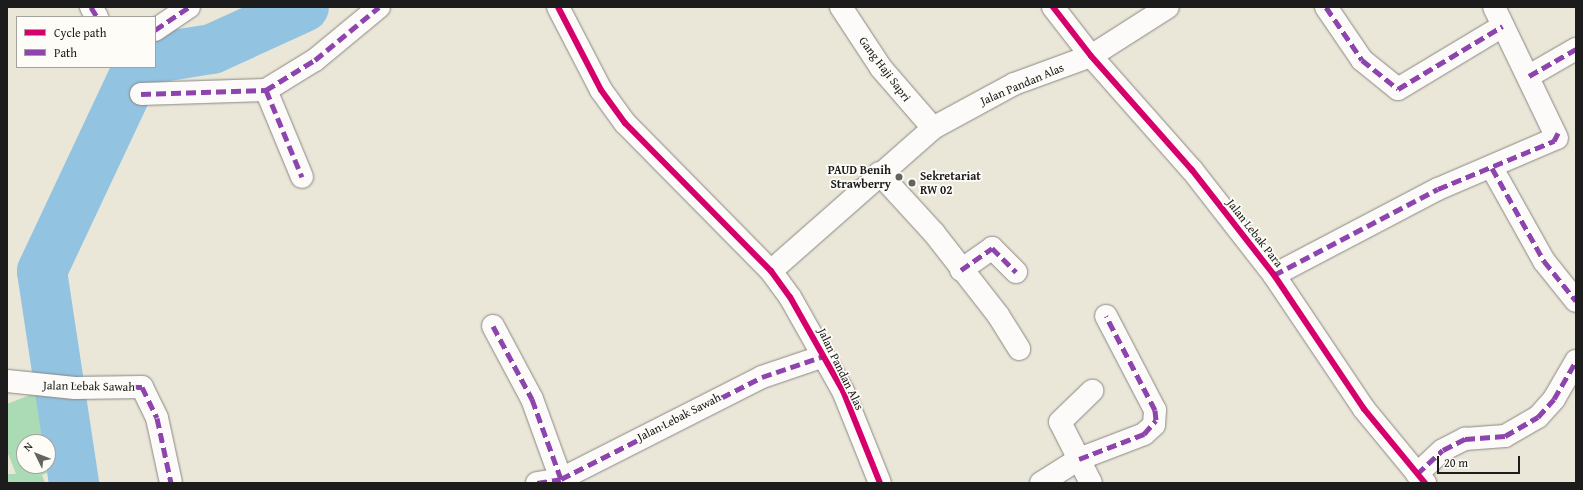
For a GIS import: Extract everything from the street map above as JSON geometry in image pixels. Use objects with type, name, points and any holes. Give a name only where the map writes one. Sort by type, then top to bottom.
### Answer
[{"type":"street","points":[[91,7],[96,16]]},
{"type":"street","points":[[156,29],[190,7]]},
{"type":"street","points":[[141,94],[266,90],[315,60],[380,7]]},
{"type":"street","points":[[558,7],[601,90],[625,124],[771,271]]},
{"type":"street","name":"Gang Haji Sapri","points":[[842,7],[881,68],[933,128]]},
{"type":"street","name":"Jalan Lebak Para","points":[[1053,7],[1091,56],[1192,170],[1274,275],[1364,409],[1421,479]]},
{"type":"street","name":"Jalan Pandan Alas","points":[[880,483],[843,390],[824,356],[771,271],[879,173],[933,128],[1014,84],[1091,56],[1168,7]]},
{"type":"street","points":[[1274,275],[1438,189],[1492,168],[1558,138],[1529,76],[1498,16],[1398,89],[1362,60],[1326,7]]},
{"type":"street","points":[[1529,76],[1576,49]]},
{"type":"street","points":[[266,90],[302,177]]},
{"type":"street","points":[[1492,168],[1544,261],[1576,301]]},
{"type":"street","points":[[879,173],[934,233],[1005,324],[1019,349]]},
{"type":"street","points":[[962,270],[992,248],[1016,272]]},
{"type":"street","points":[[1041,483],[1079,459],[1144,434],[1156,420],[1155,410],[1106,316]]},
{"type":"street","points":[[493,326],[532,399],[561,479]]},
{"type":"street","name":"Jalan Lebak Sawah","points":[[537,483],[561,479],[726,393],[775,371],[824,356]]},
{"type":"street","points":[[1421,479],[1443,450],[1464,439],[1505,436],[1538,417],[1576,361]]},
{"type":"street","name":"Jalan Lebak Sawah","points":[[7,381],[42,386],[75,388],[142,387],[147,392],[171,483]]},
{"type":"street","points":[[1091,483],[1060,422],[1092,391]]},
{"type":"green space","points":[[40,391],[68,465],[56,470],[56,434],[16,434],[16,474],[7,451],[7,404]]},
{"type":"green space","points":[[7,474],[45,474],[42,475],[45,483],[7,483]]},
{"type":"waterway","points":[[156,58],[212,49],[304,7]]},
{"type":"waterway","points":[[74,483],[42,271],[138,68]]},
{"type":"marked path","points":[[91,7],[96,16]]},
{"type":"marked path","points":[[156,29],[189,7]]},
{"type":"marked path","points":[[141,94],[266,90],[315,60],[379,7]]},
{"type":"marked path","points":[[1326,7],[1362,60],[1398,89],[1503,26]]},
{"type":"marked path","points":[[1529,76],[1576,49]]},
{"type":"marked path","points":[[266,90],[302,177]]},
{"type":"marked path","points":[[1274,275],[1438,189],[1554,141],[1558,133]]},
{"type":"marked path","points":[[1492,168],[1544,261],[1576,301]]},
{"type":"marked path","points":[[961,270],[992,248],[1016,272]]},
{"type":"marked path","points":[[1079,459],[1144,434],[1156,420],[1155,410],[1106,316]]},
{"type":"marked path","points":[[493,326],[532,399],[561,479]]},
{"type":"marked path","points":[[537,483],[561,479],[762,377],[824,356]]},
{"type":"marked path","points":[[1417,474],[1443,450],[1465,439],[1505,436],[1538,417],[1554,399],[1576,361]]},
{"type":"marked path","points":[[43,386],[142,387],[157,418],[171,483]]},
{"type":"cycle path","points":[[558,7],[601,90],[625,123],[771,271],[790,297],[843,391],[880,483]]},
{"type":"cycle path","points":[[1053,7],[1091,56],[1192,170],[1274,275],[1364,409],[1425,483]]},
{"type":"place","name":"PAUD Benih Strawberry","points":[[899,177]]},
{"type":"place","name":"Sekretariat RW 02","points":[[912,183]]}]
